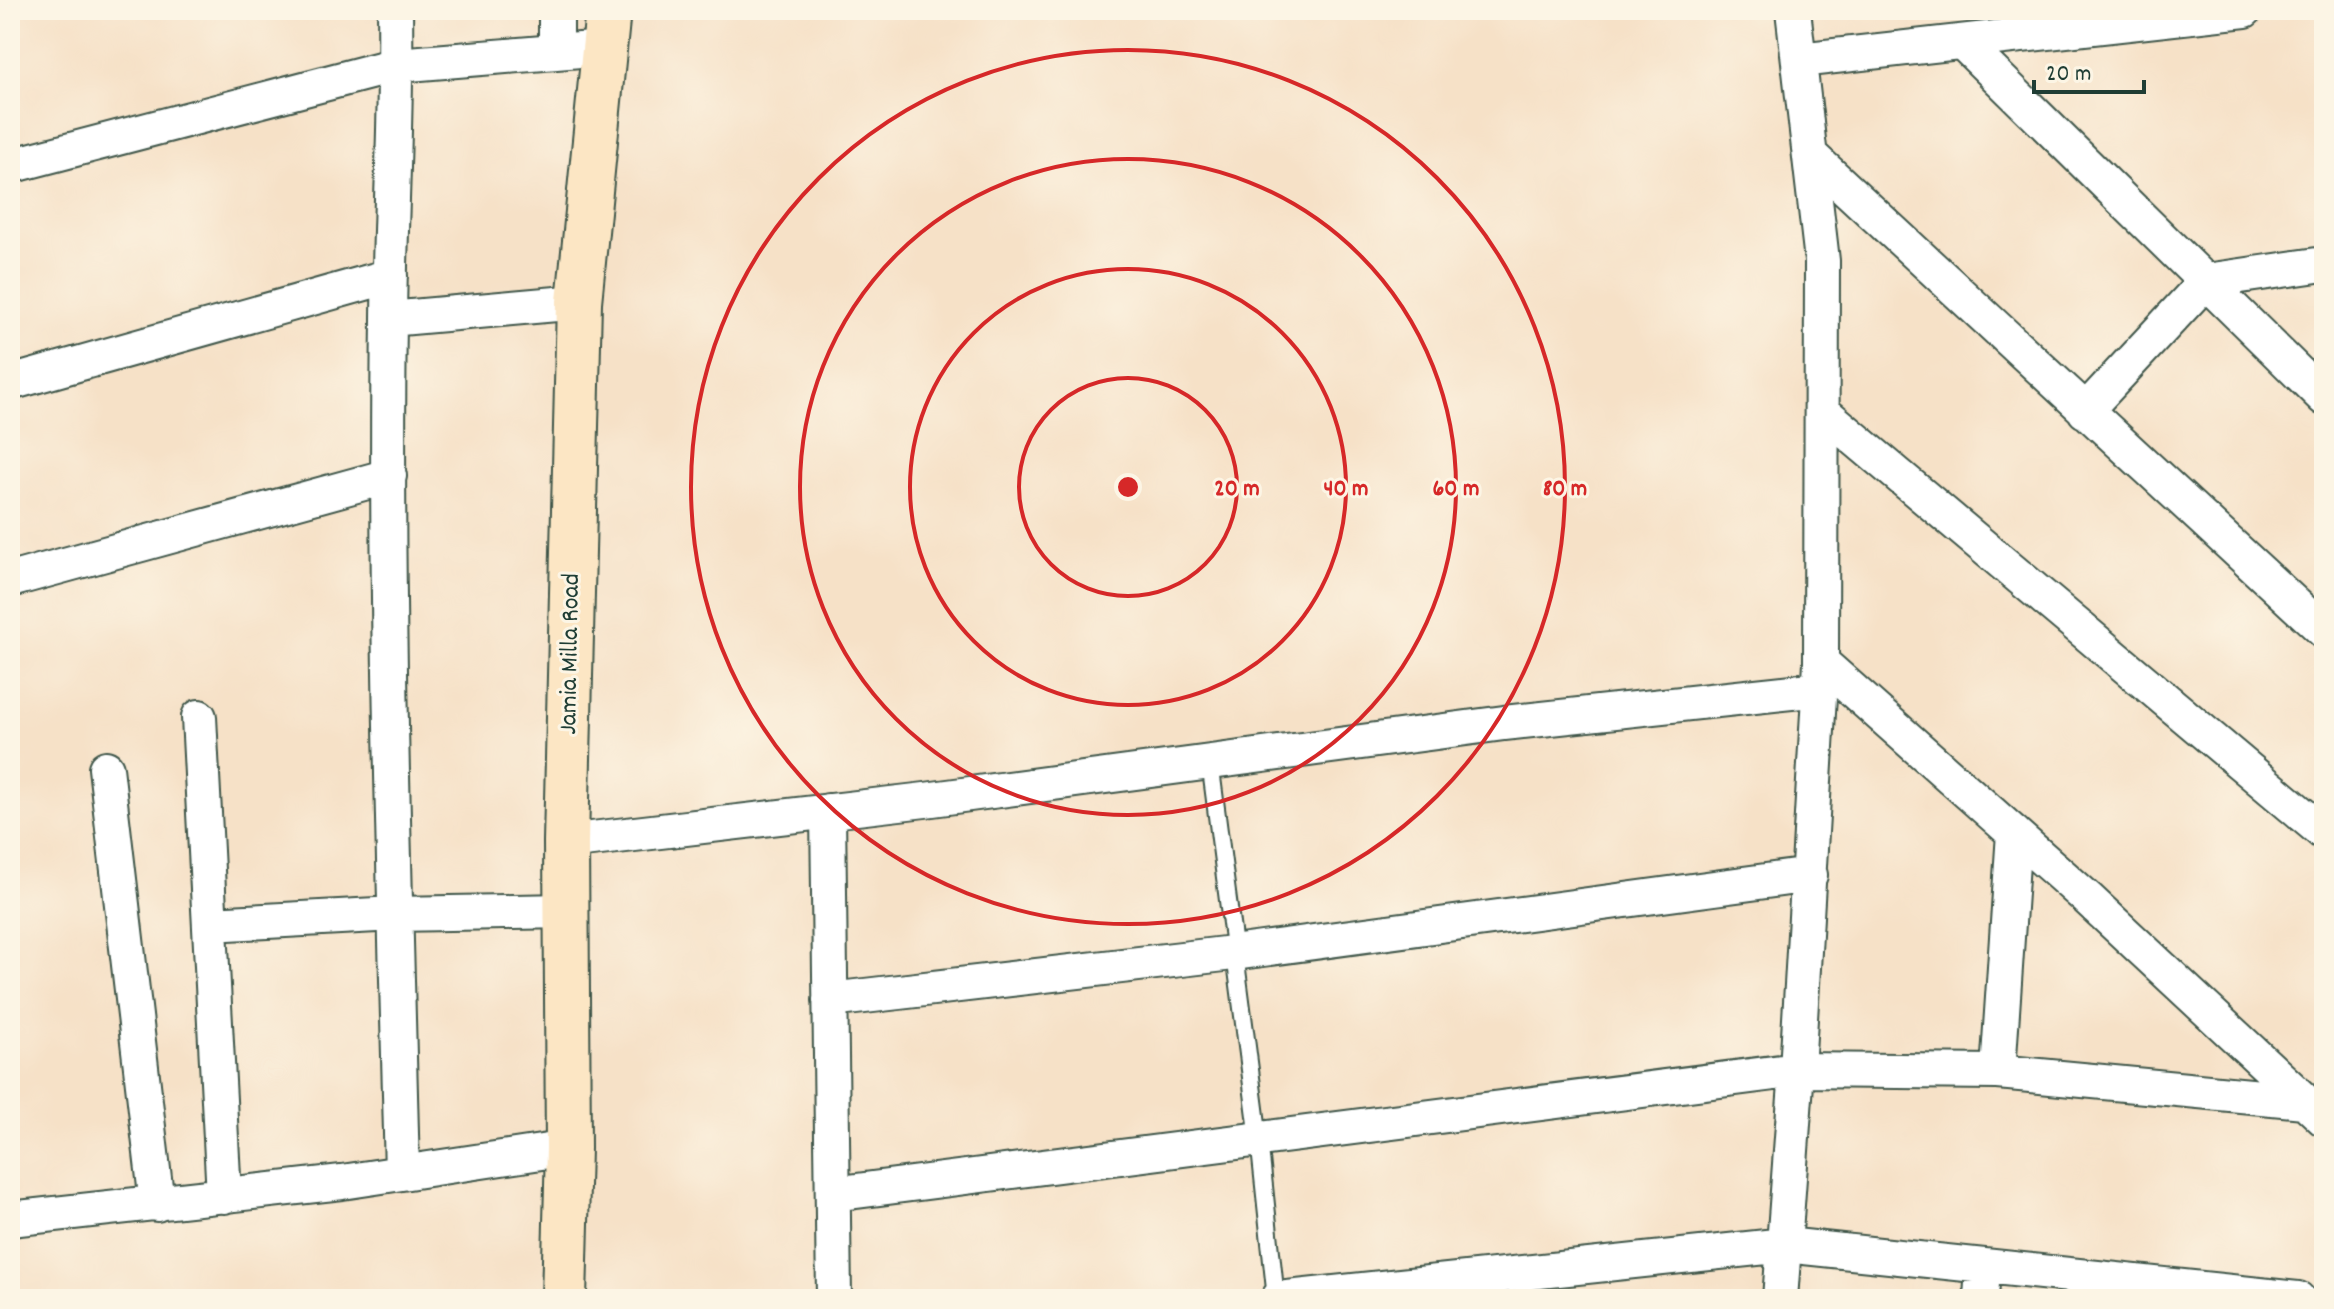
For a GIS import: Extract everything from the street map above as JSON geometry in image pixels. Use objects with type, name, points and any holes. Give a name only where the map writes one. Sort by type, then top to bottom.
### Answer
[{"type":"main road","name":"Jamia Milla Road","points":[[564,1299],[568,1148],[566,842],[579,302],[607,27]]},
{"type":"street","points":[[395,10],[389,319],[390,668],[402,1173]]},
{"type":"street","points":[[556,10],[556,52]]},
{"type":"street","points":[[1780,1299],[1821,675],[1822,261],[1793,10]]},
{"type":"street","points":[[1799,60],[2245,10]]},
{"type":"street","points":[[10,166],[396,65],[556,52],[607,27]]},
{"type":"street","points":[[1962,42],[2324,398]]},
{"type":"street","points":[[1810,155],[2324,631]]},
{"type":"street","points":[[2085,411],[2206,281],[2324,264]]},
{"type":"street","points":[[10,383],[390,276]]},
{"type":"street","points":[[389,319],[579,302]]},
{"type":"street","points":[[1822,411],[2324,833]]},
{"type":"street","points":[[10,580],[389,476]]},
{"type":"street","points":[[566,842],[1504,723],[1821,675],[2014,833],[2314,1110]]},
{"type":"street","points":[[199,717],[224,1196]]},
{"type":"street","points":[[106,768],[157,1204]]},
{"type":"street","points":[[828,811],[834,1299]]},
{"type":"street","points":[[1998,1072],[2014,833]]},
{"type":"street","points":[[830,1000],[1233,953],[1810,875]]},
{"type":"street","points":[[210,924],[395,914],[567,911]]},
{"type":"street","points":[[833,1194],[1797,1070],[1998,1072],[2314,1110]]},
{"type":"street","points":[[10,1219],[224,1196],[568,1148]]},
{"type":"street","points":[[1277,1299],[1361,1295],[1785,1245],[1982,1282],[2298,1299]]},
{"type":"lane","points":[[1210,762],[1277,1299]]}]
